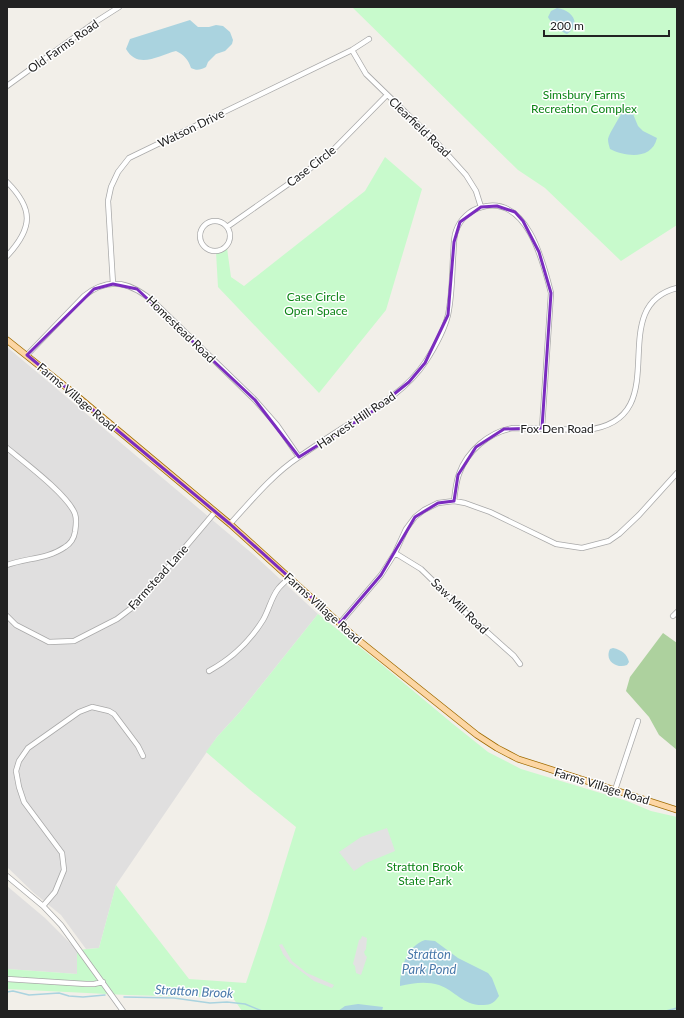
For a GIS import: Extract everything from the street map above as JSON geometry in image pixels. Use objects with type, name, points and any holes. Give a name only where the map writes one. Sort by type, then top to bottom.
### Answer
[{"type":"main road","name":"Farms Village Road","points":[[7,340],[230,524],[340,623],[467,727],[497,748],[518,759],[677,810]]},
{"type":"street","name":"Old Farms Road","points":[[7,86],[97,21],[119,7]]},
{"type":"street","name":"Watson Drive","points":[[113,284],[108,201],[111,187],[118,172],[129,158],[352,50],[369,39]]},
{"type":"street","name":"Clearfield Road","points":[[352,50],[366,74],[438,144],[466,175],[476,191],[481,207]]},
{"type":"street","name":"Case Circle","points":[[227,228],[326,157],[387,95]]},
{"type":"street","points":[[7,182],[18,193],[23,202],[27,216],[23,234],[7,256]]},
{"type":"street","points":[[481,207],[497,206],[507,208],[515,212],[523,221],[539,252],[548,281],[551,293],[542,428]]},
{"type":"street","name":"Harvest Hill Road","points":[[230,524],[267,483],[299,457],[373,411],[409,382],[425,363],[435,346],[448,315],[456,231],[460,222],[465,217],[472,211],[481,207]]},
{"type":"street","points":[[213,222],[218,222],[227,228],[229,232],[229,241],[224,248],[215,251],[210,250],[202,244],[200,235],[204,226],[213,222]]},
{"type":"street","name":"Homestead Road","points":[[27,355],[84,296],[94,289],[113,284],[137,289],[150,299],[255,400],[277,425],[299,457]]},
{"type":"street","name":"Fox Den Road","points":[[454,501],[458,475],[466,459],[476,447],[504,429],[542,428],[586,430],[598,429],[616,421],[632,403],[636,390],[640,327],[644,314],[650,303],[658,296],[669,290],[677,288]]},
{"type":"street","points":[[7,448],[61,494],[74,512],[76,521],[74,537],[67,546],[57,552],[42,557],[7,565]]},
{"type":"street","points":[[340,623],[381,575],[395,553],[406,529],[415,517],[424,510],[438,503],[454,501],[478,507],[556,544],[582,548],[609,541],[619,534],[639,515],[677,473]]},
{"type":"street","name":"Farmstead Lane","points":[[7,616],[16,625],[49,642],[74,641],[117,619],[138,603],[215,512]]},
{"type":"street","name":"Saw Mill Road","points":[[395,553],[421,569],[472,619],[514,656],[520,664]]},
{"type":"street","points":[[209,671],[219,666],[237,652],[251,637],[263,619],[278,589],[289,578]]},
{"type":"street","points":[[673,616],[677,612]]},
{"type":"street","points":[[43,906],[55,892],[64,870],[62,853],[24,802],[18,787],[16,771],[19,761],[28,748],[54,728],[79,712],[92,707],[109,711],[114,714],[138,746],[143,756]]},
{"type":"street","points":[[615,790],[638,721]]},
{"type":"street","points":[[7,876],[43,906],[61,925],[123,1011]]},
{"type":"street","points":[[7,979],[86,984],[103,982]]},
{"type":"highlighted area","points":[[497,206],[515,212],[523,221],[539,252],[551,293],[542,428],[504,429],[476,447],[458,475],[454,501],[438,503],[415,517],[381,575],[340,623],[230,524],[27,355],[94,289],[113,284],[137,289],[255,400],[299,457],[373,411],[409,382],[425,363],[448,315],[454,242],[460,222],[481,207]]},
{"type":"shaded area","points":[[7,347],[254,555],[318,614],[239,713],[217,737],[116,885],[99,948],[86,949],[61,915],[34,893],[7,867]]},
{"type":"shaded area","points":[[387,828],[395,851],[366,863],[354,871],[339,852],[361,837]]},
{"type":"shaded area","points":[[7,886],[45,918],[77,950],[77,974],[7,969]]},
{"type":"shaded area","points":[[362,936],[367,938],[366,949],[364,952],[367,957],[361,975],[356,973],[355,966],[353,964],[359,940]]},
{"type":"shaded area","points":[[282,944],[292,961],[307,973],[334,985],[332,988],[314,981],[290,963],[283,954],[279,945]]},
{"type":"green space","name":"Simsbury Farms Recreation Complex","points":[[352,7],[677,7],[677,225],[621,261],[545,188],[518,170]]},
{"type":"green space","name":"Case Circle Open Space","points":[[385,157],[422,189],[386,310],[319,393],[218,287],[216,252],[227,248],[231,277],[244,286],[365,191]]},
{"type":"green space","name":"Stratton Brook State Park","points":[[318,614],[488,752],[521,769],[627,801],[651,811],[677,817],[677,1011],[242,1011],[233,998],[127,995],[7,989],[7,969],[77,974],[77,950],[99,948],[116,885],[189,979],[246,983],[296,827],[206,752]]},
{"type":"green space","points":[[663,633],[677,643],[677,750],[659,735],[649,717],[626,691],[630,677]]},
{"type":"water","points":[[557,8],[567,11],[571,14],[575,21],[572,30],[567,34],[551,22],[548,17],[551,11]]},
{"type":"water","points":[[190,20],[198,27],[209,27],[216,25],[223,26],[230,32],[233,40],[232,44],[225,51],[216,54],[204,68],[197,70],[191,68],[189,62],[176,51],[156,58],[143,60],[136,59],[126,49],[130,39]]},
{"type":"water","points":[[626,111],[633,114],[638,126],[643,131],[657,138],[650,150],[638,155],[631,155],[616,152],[610,149],[608,140],[609,136],[622,112]]},
{"type":"water","points":[[613,648],[621,651],[627,657],[629,662],[627,665],[619,666],[612,663],[609,653],[610,649]]},
{"type":"water","name":"Stratton Park Pond","points":[[425,940],[435,941],[458,958],[488,973],[492,978],[499,996],[493,1003],[477,1005],[465,1001],[439,985],[420,983],[400,986],[401,972],[409,952]]},
{"type":"water","points":[[358,1004],[383,1007],[382,1011],[338,1011],[345,1006]]},
{"type":"waterway","name":"Stratton Brook","points":[[7,992],[13,991],[29,995],[59,993],[69,996],[83,997],[105,995]]},
{"type":"waterway","name":"Stratton Brook","points":[[124,997],[174,998],[210,1003],[227,1002],[245,1004],[262,1011]]},
{"type":"waterway","name":"Stratton Brook","points":[[666,1011],[677,1008]]}]
